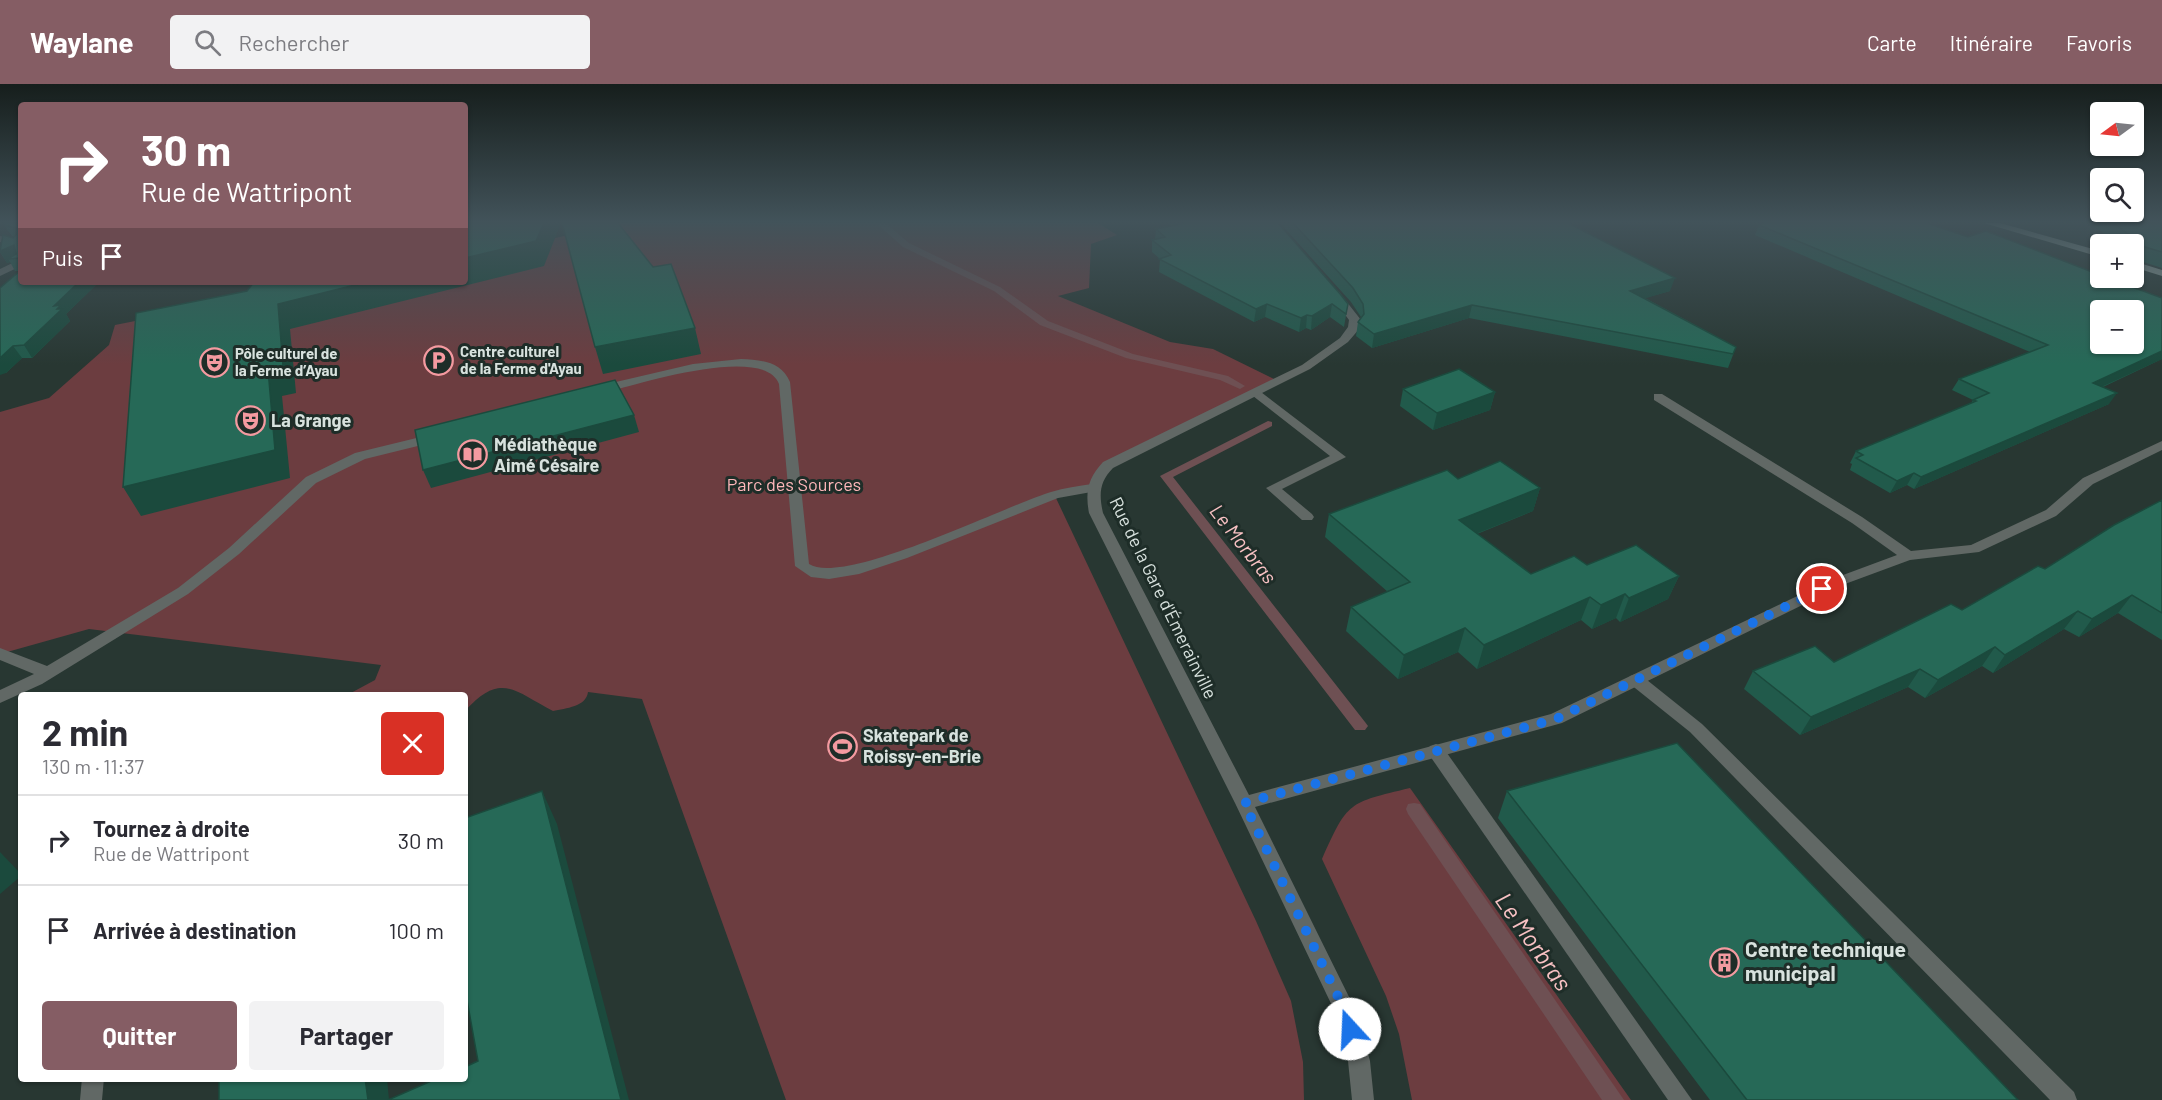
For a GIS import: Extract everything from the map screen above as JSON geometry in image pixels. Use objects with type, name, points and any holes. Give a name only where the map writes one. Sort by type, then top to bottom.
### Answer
[{"type":"street","name":"Rue de la Gare d'Émerainville","points":[[1324,281],[1355,320],[1354,328],[1334,349],[1257,393],[1108,465],[1098,475],[1092,488],[1096,513],[1244,803],[1346,1013],[1359,1061],[1363,1100]]},
{"type":"street","points":[[598,398],[609,395],[607,388],[724,363],[754,363],[775,369],[782,376],[785,384],[802,566],[811,572],[829,574],[859,569],[902,555],[1055,495],[1092,488]]},
{"type":"street","points":[[1257,393],[1339,457],[1273,488],[1307,518]]},
{"type":"street","points":[[1658,397],[1857,520],[1908,556]]},
{"type":"street","points":[[0,697],[48,673],[183,591],[234,551],[311,480],[360,456],[451,434]]},
{"type":"street","points":[[1244,803],[1556,719],[1840,581],[1908,556],[1974,549],[2051,513],[2088,481],[2162,445]]},
{"type":"street","points":[[0,654],[48,673]]},
{"type":"street","points":[[1636,680],[1696,728],[2066,1100]]},
{"type":"street","points":[[1436,751],[1681,1100]]},
{"type":"street","points":[[91,1100],[93,1082]]},
{"type":"green space","name":"Parc des Sources","points":[[468,270],[1090,270],[1089,288],[1058,296],[1170,342],[1213,349],[1280,382],[1108,465],[1092,488],[1055,496],[1256,921],[1291,1001],[1303,1062],[1304,1100],[786,1100],[642,699],[588,692],[584,701],[579,704],[553,711],[518,692],[508,688],[498,688],[488,691],[468,708],[468,692],[353,692],[375,680],[381,665],[89,629],[0,654],[0,412],[49,398],[109,345],[115,325],[316,285],[468,285]]},
{"type":"green space","points":[[1410,788],[1631,1100],[1412,1100],[1399,1034],[1386,996],[1322,859],[1338,826],[1352,807],[1374,797]]},
{"type":"building","points":[[575,270],[673,270],[695,328],[595,347]]},
{"type":"building","points":[[1181,270],[1319,270],[1348,304],[1346,314],[1332,304],[1312,316],[1307,315],[1301,318],[1267,304],[1256,309]]},
{"type":"building","points":[[1337,270],[1660,270],[1675,278],[1630,291],[1736,347],[1733,354],[1472,305],[1374,334],[1358,322],[1364,314],[1363,304],[1353,288]]},
{"type":"building","points":[[1868,270],[2088,270],[2090,288],[2135,288],[2162,298],[2162,351],[2093,383],[2117,393],[1921,477],[1914,473],[1897,481],[1856,458],[1863,455],[1856,451],[1976,401],[1973,400],[1989,393],[1959,379],[2048,345]]},
{"type":"building","points":[[18,273],[18,285],[76,285],[54,306],[61,305],[57,309],[62,309],[24,345],[13,346],[0,358],[0,288]]},
{"type":"building","points":[[252,285],[355,285],[278,304],[283,366],[268,369],[275,450],[123,487],[136,313],[247,291]]},
{"type":"building","points":[[1459,369],[1495,392],[1437,413],[1403,389]]},
{"type":"building","points":[[615,380],[634,415],[423,470],[415,430]]},
{"type":"building","points":[[1500,461],[1540,488],[1459,520],[1531,574],[1574,556],[1587,565],[1636,545],[1679,576],[1629,598],[1625,594],[1601,605],[1590,597],[1484,645],[1465,628],[1404,655],[1351,607],[1410,582],[1329,514],[1447,470],[1458,479]]},
{"type":"building","points":[[2162,500],[2162,613],[2132,595],[2092,619],[2078,611],[2005,655],[1995,647],[1938,680],[1920,669],[1811,717],[1753,671],[1815,646],[1834,662],[1951,604],[1962,610],[2038,566],[2045,569],[2114,525]]},
{"type":"building","name":"Centre technique municipal","points":[[1677,743],[2018,1100],[1747,1100],[1507,791]]},
{"type":"building","points":[[542,791],[621,1100],[388,1100],[429,1082],[468,1082],[468,1066],[478,1061],[468,1006],[468,817]]},
{"type":"building","points":[[219,1082],[366,1082],[368,1100],[219,1100]]},
{"type":"waterway","name":"Le Morbras","points":[[959,270],[997,289],[1044,323],[1130,356],[1224,378],[1240,386]]},
{"type":"waterway","name":"Le Morbras","points":[[1268,424],[1166,476],[1360,726]]},
{"type":"waterway","name":"Le Morbras","points":[[1414,809],[1614,1100]]},
{"type":"place","name":"Centre culturel de la Ferme d'Ayau","points":[[439,361]]},
{"type":"place","name":"Pôle culturel de la Ferme d’Ayau","points":[[214,363]]},
{"type":"place","name":"La Grange","points":[[250,421]]},
{"type":"place","name":"Médiathèque Aimé Césaire","points":[[473,455]]},
{"type":"place","name":"Skatepark de Roissy-en-Brie","points":[[842,746]]},
{"type":"place","name":"Centre technique municipal","points":[[1724,962]]},
{"type":"route","points":[[1350,1029],[1346,1013],[1244,803],[1556,719],[1822,589]]}]
